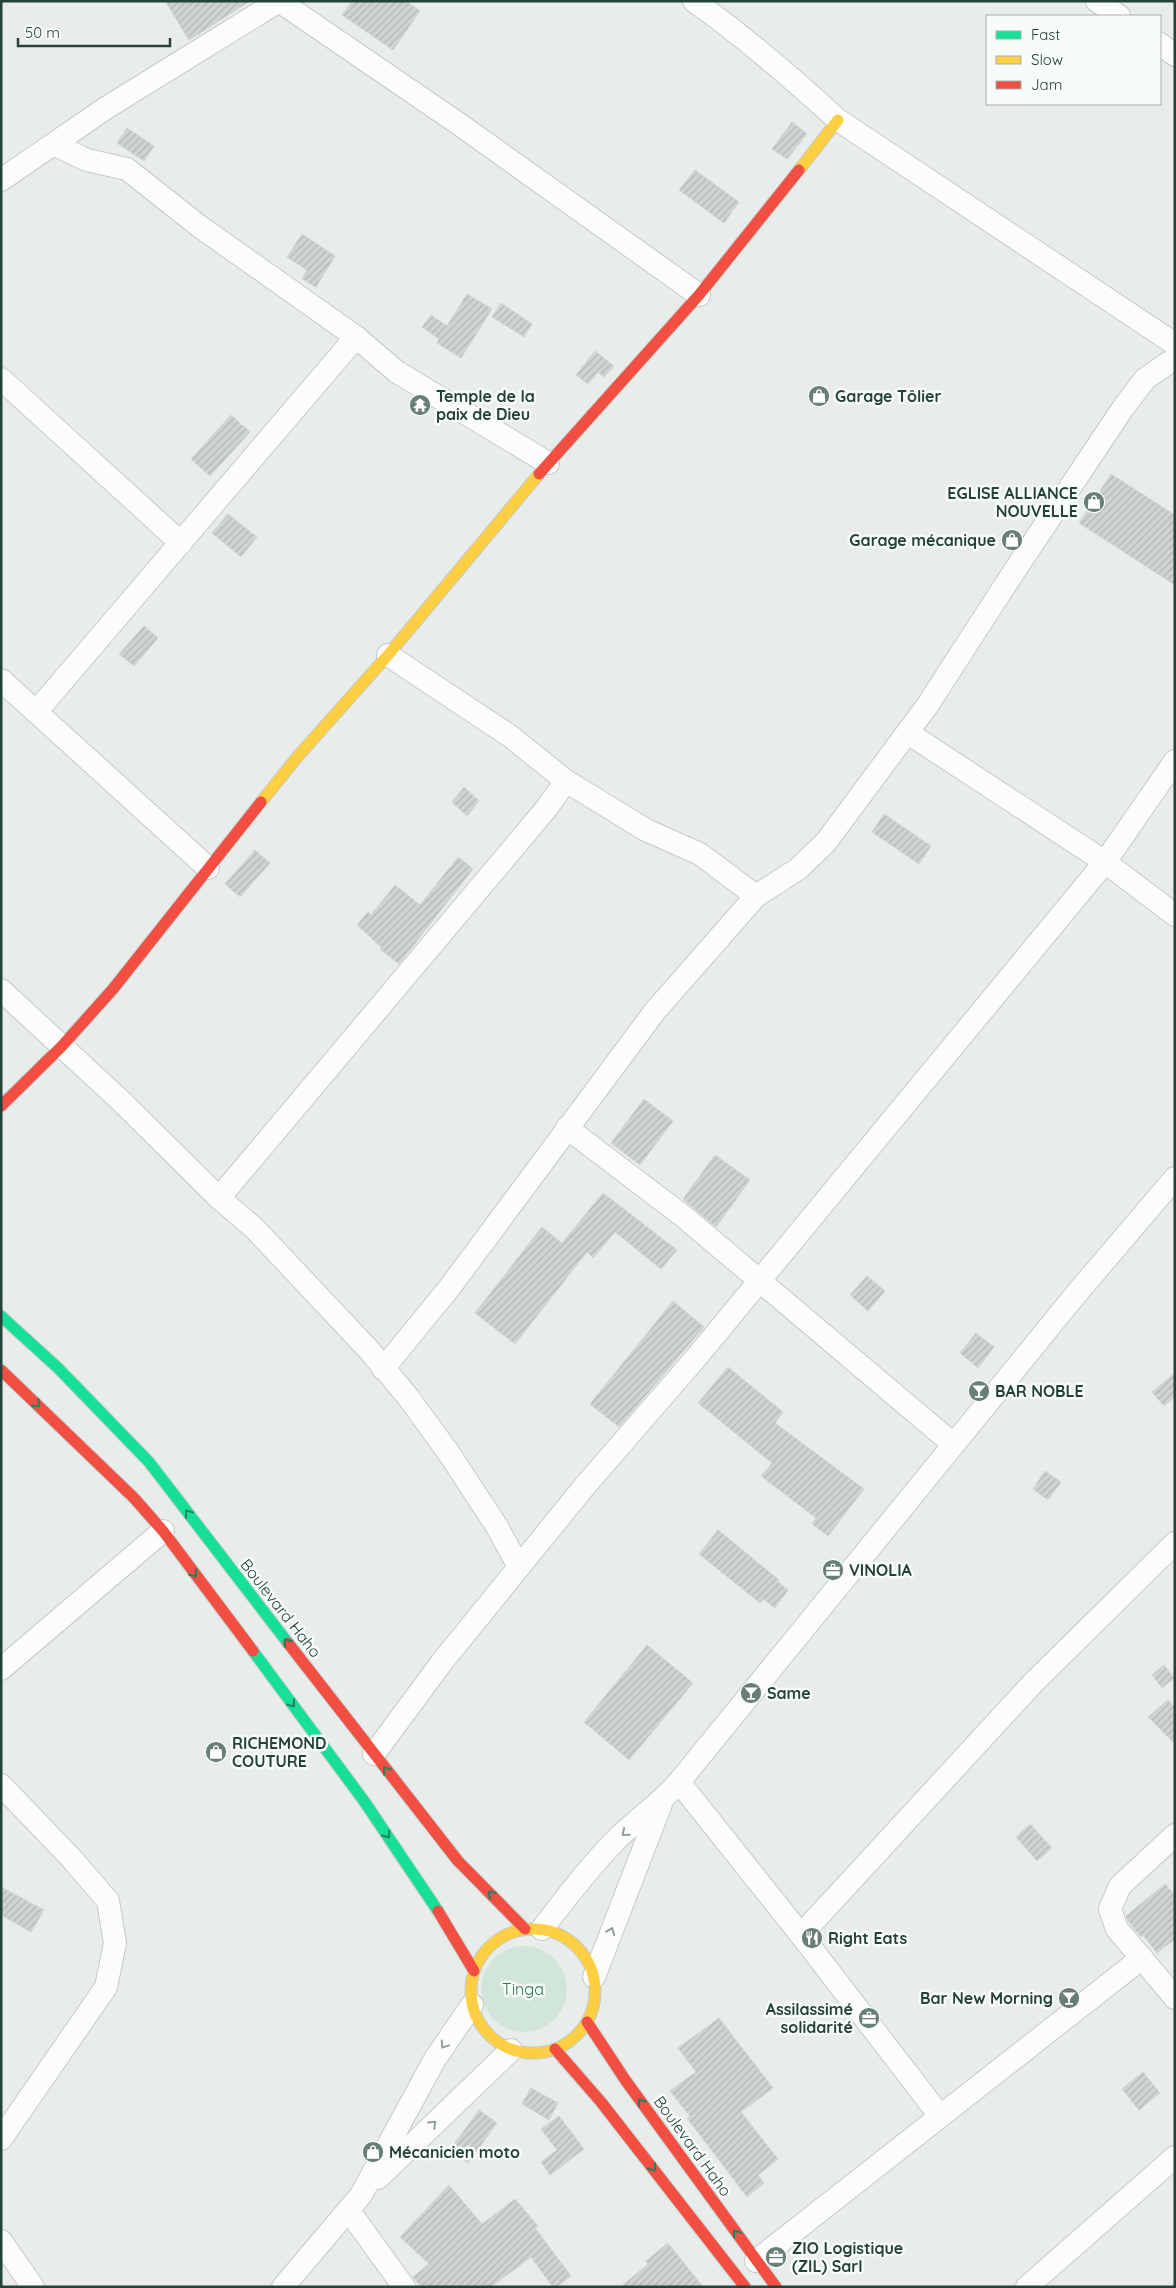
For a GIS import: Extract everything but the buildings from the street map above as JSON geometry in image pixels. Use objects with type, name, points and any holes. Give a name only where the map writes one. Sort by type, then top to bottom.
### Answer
[{"type":"main road","points":[[1,1106],[62,1046],[113,989],[299,755],[388,655],[548,463],[699,295],[838,120]]},
{"type":"main road","name":"Boulevard Haho","points":[[1,1316],[58,1368],[149,1462],[458,1861],[533,1929]]},
{"type":"main road","points":[[1,1370],[134,1498],[164,1531],[355,1788],[440,1912],[474,1971]]},
{"type":"main road","points":[[533,1929],[565,1938],[575,1945],[587,1960],[594,1976],[595,1992],[593,2008],[587,2022],[574,2038],[555,2049],[531,2054],[511,2050],[495,2041],[482,2028],[472,2005],[471,1982],[482,1955],[494,1943],[508,1934],[533,1929]]},
{"type":"main road","name":"Boulevard Haho","points":[[587,2022],[626,2082],[776,2287]]},
{"type":"main road","points":[[555,2049],[601,2102],[745,2287]]},
{"type":"street","points":[[1,180],[121,98],[279,1],[460,124],[699,295]]},
{"type":"street","points":[[694,1],[730,26],[789,75],[838,120],[1175,344]]},
{"type":"street","points":[[1096,1],[1117,15]]},
{"type":"street","points":[[1161,45],[1175,55]]},
{"type":"street","points":[[54,145],[87,160],[127,169],[199,226],[356,337],[397,372],[548,463]]},
{"type":"street","points":[[36,712],[356,337]]},
{"type":"street","points":[[383,1369],[450,1287],[655,1011],[756,896],[798,869],[826,842],[908,733],[1123,408],[1145,379],[1175,360]]},
{"type":"street","points":[[1,378],[181,542]]},
{"type":"street","points":[[388,655],[510,736],[566,782],[646,830],[700,854],[756,896]]},
{"type":"street","points":[[1,680],[208,868]]},
{"type":"street","points":[[908,733],[1105,862],[1175,915]]},
{"type":"street","points":[[374,1754],[442,1662],[519,1567],[759,1281],[1105,862],[1175,761]]},
{"type":"street","points":[[219,1198],[546,809],[566,782]]},
{"type":"street","points":[[1,990],[195,1172],[219,1198],[255,1229],[368,1349],[408,1397],[448,1452],[496,1525],[519,1567]]},
{"type":"street","points":[[567,1128],[683,1216],[953,1444]]},
{"type":"street","points":[[533,1929],[615,1841],[662,1801],[1070,1300],[1175,1178]]},
{"type":"street","points":[[1,1669],[164,1531]]},
{"type":"street","points":[[801,1935],[1033,1683],[1175,1542]]},
{"type":"street","points":[[678,1782],[801,1935],[940,2116]]},
{"type":"street","points":[[1,1785],[72,1859],[108,1901],[115,1943],[106,1986],[1,2139]]},
{"type":"street","points":[[594,1976],[662,1801]]},
{"type":"street","points":[[1175,1835],[1120,1886],[1110,1909],[1117,1929],[1175,1998]]},
{"type":"street","points":[[756,2261],[1142,1958]]},
{"type":"street","points":[[355,2203],[435,2059],[472,2005]]},
{"type":"street","points":[[283,2287],[355,2203],[511,2050]]},
{"type":"street","points":[[1027,2287],[1175,2157]]},
{"type":"street","points":[[355,2203],[404,2287]]},
{"type":"street","points":[[1,2242],[33,2287]]},
{"type":"green space","name":"Tinga","points":[[524,1946],[541,1949],[555,1958],[564,1972],[567,1989],[564,2006],[555,2020],[541,2029],[524,2032],[507,2029],[493,2020],[484,2006],[481,1989],[484,1972],[493,1958],[507,1949]]},
{"type":"traffic: fast","points":[[1,1316],[58,1368],[149,1462],[288,1643]]},
{"type":"traffic: fast","points":[[253,1651],[364,1801],[438,1911]]},
{"type":"traffic: slow","points":[[799,170],[838,120]]},
{"type":"traffic: slow","points":[[261,802],[299,755],[388,655],[539,474]]},
{"type":"traffic: slow","points":[[533,1929],[557,1933],[577,1947],[591,1967],[595,1991],[591,2015],[577,2035],[557,2049],[533,2053],[509,2049],[489,2035],[475,2015],[471,1991],[475,1967],[489,1947],[509,1933],[533,1929]]},
{"type":"traffic: jam","points":[[539,474],[699,295],[799,170]]},
{"type":"traffic: jam","points":[[1,1106],[62,1046],[113,989],[261,802]]},
{"type":"traffic: jam","points":[[1,1370],[134,1498],[163,1531],[253,1651]]},
{"type":"traffic: jam","points":[[288,1643],[458,1861],[525,1929]]},
{"type":"traffic: jam","points":[[438,1911],[474,1971]]},
{"type":"traffic: jam","points":[[587,2022],[626,2081],[776,2287]]},
{"type":"traffic: jam","points":[[555,2049],[601,2102],[745,2287]]},
{"type":"place","name":"Garage Tôlier","points":[[819,396]]},
{"type":"place","name":"Temple de la paix de Dieu","points":[[420,405]]},
{"type":"place","name":"EGLISE ALLIANCE NOUVELLE","points":[[1094,502]]},
{"type":"place","name":"Garage mécanique","points":[[1012,540]]},
{"type":"place","name":"BAR NOBLE","points":[[979,1391]]},
{"type":"place","name":"VINOLIA","points":[[833,1570]]},
{"type":"place","name":"Same","points":[[751,1693]]},
{"type":"place","name":"RICHEMOND COUTURE","points":[[216,1752]]},
{"type":"place","name":"Right Eats","points":[[812,1938]]},
{"type":"place","name":"Bar New Morning","points":[[1069,1998]]},
{"type":"place","name":"Assilassimé solidarité","points":[[869,2018]]},
{"type":"place","name":"Mécanicien moto","points":[[373,2152]]},
{"type":"place","name":"ZIO Logistique (ZIL) Sarl","points":[[776,2257]]}]
